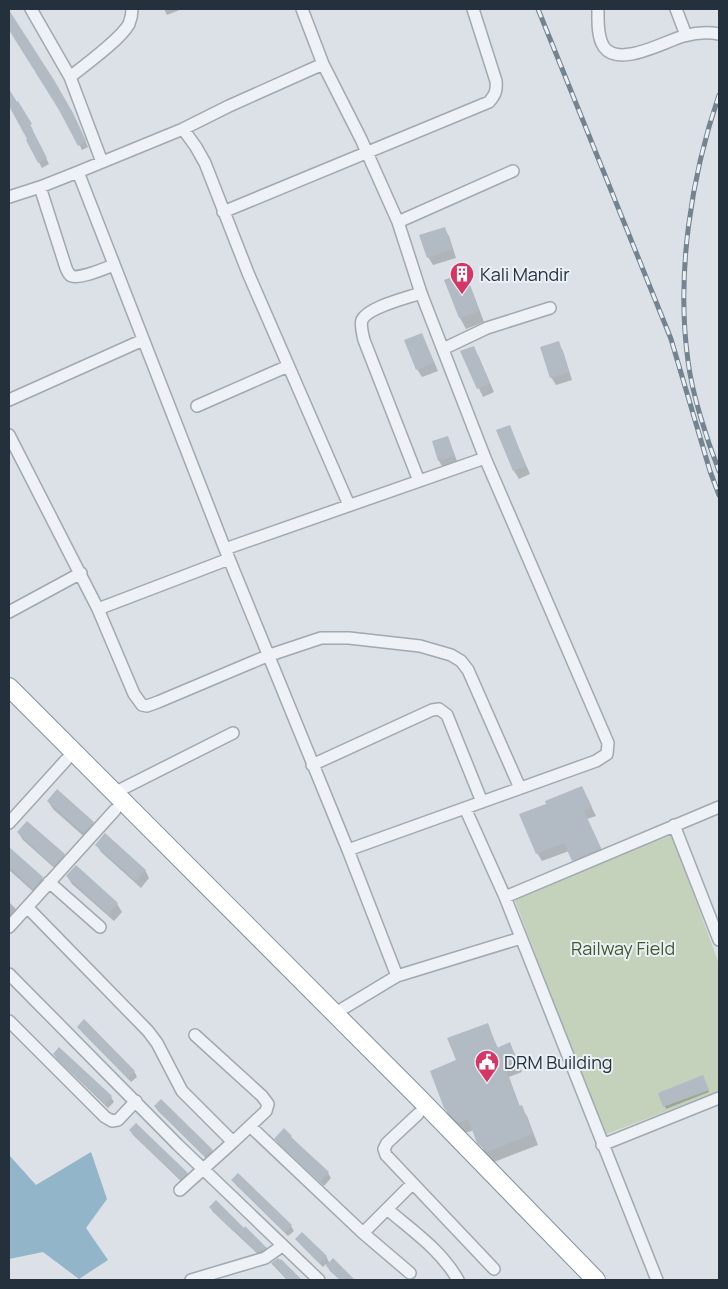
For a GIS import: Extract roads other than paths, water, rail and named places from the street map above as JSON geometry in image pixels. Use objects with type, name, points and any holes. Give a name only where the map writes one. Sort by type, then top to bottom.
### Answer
[{"type":"highway","points":[[9,687],[115,801],[581,1280]]},
{"type":"highway","points":[[9,700],[66,760],[115,801],[334,1014],[596,1280]]},
{"type":"street","points":[[31,9],[70,77],[102,162]]},
{"type":"street","points":[[70,77],[119,36],[132,17],[132,9]]},
{"type":"street","points":[[302,9],[323,64],[398,222],[421,293],[485,458],[608,743],[607,754],[596,761],[348,850]]},
{"type":"street","points":[[224,212],[488,102],[494,97],[496,81],[473,9]]},
{"type":"street","points":[[598,9],[598,28],[603,46],[610,53],[620,55],[633,54],[686,35],[710,32],[719,34]]},
{"type":"street","points":[[676,9],[686,35]]},
{"type":"street","points":[[9,196],[40,187],[183,129],[323,64]]},
{"type":"street","points":[[183,129],[205,163],[248,273],[349,505]]},
{"type":"street","points":[[398,222],[513,170]]},
{"type":"street","points":[[78,172],[267,656],[348,850],[397,976]]},
{"type":"street","points":[[40,187],[66,268],[70,275],[75,278],[114,266]]},
{"type":"street","points":[[419,481],[364,340],[362,321],[369,313],[421,293]]},
{"type":"street","points":[[443,349],[487,328],[550,308]]},
{"type":"street","points":[[9,400],[143,340]]},
{"type":"street","points":[[198,406],[288,366]]},
{"type":"street","points":[[9,435],[98,608],[134,694],[142,705],[147,706],[158,702],[267,656],[321,638],[420,646],[451,655],[461,661],[468,670],[520,788]]},
{"type":"street","points":[[98,608],[349,505],[485,458]]},
{"type":"street","points":[[9,612],[80,573]]},
{"type":"street","points":[[312,765],[432,710],[439,709],[447,715],[482,802]]},
{"type":"street","points":[[9,927],[49,882],[115,801],[233,733]]},
{"type":"street","points":[[9,823],[66,760]]},
{"type":"street","points":[[504,897],[719,807]]},
{"type":"street","points":[[465,808],[521,938],[657,1280]]},
{"type":"street","points":[[674,825],[719,940]]},
{"type":"street","points":[[49,882],[100,927]]},
{"type":"street","points":[[26,907],[148,1031],[157,1043],[182,1091],[233,1142]]},
{"type":"street","points":[[334,1014],[397,976],[521,938]]},
{"type":"street","points":[[9,974],[282,1246],[319,1280]]},
{"type":"street","points":[[9,1021],[105,1117],[112,1121],[118,1120],[136,1101]]},
{"type":"street","points":[[180,1190],[266,1111],[268,1104],[266,1100],[195,1035]]},
{"type":"street","points":[[602,1145],[719,1098]]},
{"type":"street","points":[[418,1114],[386,1143],[384,1149],[390,1161],[494,1269]]},
{"type":"street","points":[[250,1126],[363,1233],[410,1273]]},
{"type":"street","points":[[363,1233],[412,1184]]},
{"type":"street","points":[[387,1209],[446,1260],[458,1280]]},
{"type":"street","points":[[191,1280],[265,1258],[282,1246]]},
{"type":"water","points":[[91,1152],[107,1199],[86,1228],[108,1260],[79,1279],[43,1252],[9,1259],[9,1155],[36,1185]]},
{"type":"railway","points":[[538,9],[671,339],[710,471],[719,495]]},
{"type":"railway","points":[[719,95],[701,159],[688,226],[684,294],[685,328],[690,374],[701,417],[719,471]]},
{"type":"place","name":"Kali Mandir","points":[[462,295]]},
{"type":"place","name":"DRM Building","points":[[487,1083]]},
{"type":"park label","name":"Railway Field","points":[[623,948]]}]
